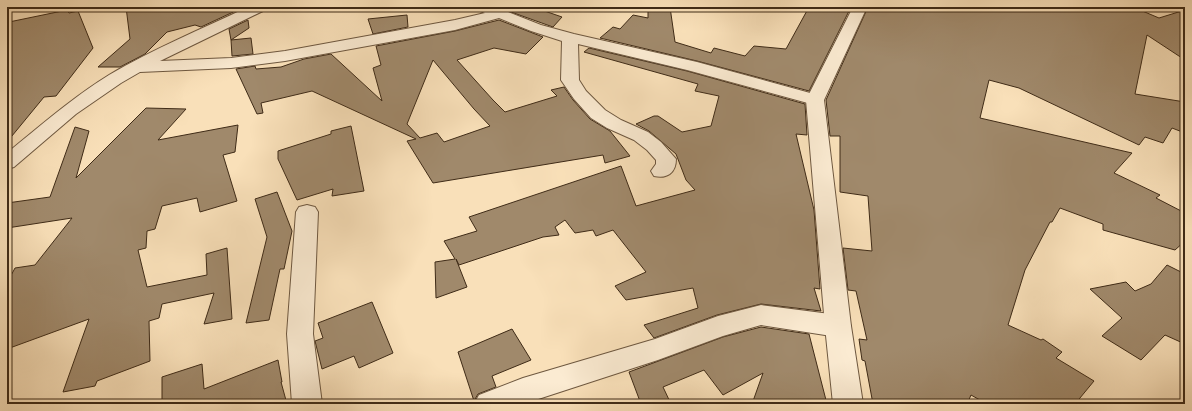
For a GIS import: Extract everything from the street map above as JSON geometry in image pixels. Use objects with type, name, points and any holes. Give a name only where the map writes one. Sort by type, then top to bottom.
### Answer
[{"type":"street","points":[[7,163],[70,110],[115,79],[140,67],[161,54],[260,7]]},
{"type":"street","points":[[482,7],[536,28],[570,38],[691,66],[815,100]]},
{"type":"street","points":[[848,404],[838,326],[815,100],[860,7]]},
{"type":"street","points":[[140,67],[231,63],[285,56],[455,25],[499,14]]},
{"type":"street","points":[[570,38],[570,80],[580,95],[598,114],[654,146],[666,159],[666,166],[661,171]]},
{"type":"street","points":[[307,212],[300,334],[308,404]]},
{"type":"street","points":[[489,404],[523,391],[658,349],[718,327],[761,315],[838,326]]},
{"type":"building","points":[[126,7],[244,7],[201,27],[195,25],[167,32],[145,54],[120,67],[98,67],[130,39]]},
{"type":"building","points":[[521,7],[533,7],[562,17],[553,27],[511,12]]},
{"type":"building","points":[[648,7],[670,7],[675,42],[711,53],[714,48],[745,56],[754,46],[786,49],[809,7],[851,7],[809,91],[697,61],[600,38],[613,27],[620,29],[633,15],[648,18]]},
{"type":"building","points":[[868,7],[1133,7],[1159,18],[1185,10],[1185,60],[1147,35],[1135,94],[1185,102],[1185,133],[1172,128],[1163,143],[1145,137],[1139,145],[1019,88],[989,80],[980,118],[1132,153],[1114,173],[1160,195],[1156,198],[1185,213],[1185,241],[1175,250],[1103,230],[1103,224],[1060,208],[1052,222],[1050,222],[1025,270],[1008,325],[1041,340],[1043,339],[1062,352],[1056,358],[1094,381],[1075,404],[987,404],[971,395],[967,404],[873,404],[865,361],[862,360],[859,339],[867,340],[856,291],[848,290],[843,248],[872,251],[868,196],[840,192],[840,136],[830,136],[826,100]]},
{"type":"building","points":[[67,10],[69,13],[78,11],[93,48],[56,96],[44,97],[7,142],[7,38],[11,38],[9,22]]},
{"type":"building","points":[[407,15],[408,27],[373,34],[368,19]]},
{"type":"building","points":[[248,20],[249,28],[231,40],[229,29]]},
{"type":"building","points":[[499,20],[543,37],[526,54],[494,48],[457,60],[505,112],[557,96],[551,90],[564,87],[573,100],[590,119],[610,131],[630,156],[605,163],[603,155],[433,183],[407,141],[416,139],[312,91],[261,103],[263,113],[257,114],[236,69],[255,66],[256,69],[281,67],[304,59],[331,54],[382,101],[373,68],[381,65],[376,46],[455,31]],"holes":[[[433,60],[490,126],[444,142],[437,133],[420,138],[407,124]]]},
{"type":"building","points":[[251,38],[253,54],[232,56],[231,40]]},
{"type":"building","points":[[589,48],[687,71],[805,104],[807,135],[796,134],[814,210],[820,289],[814,288],[821,311],[761,304],[717,315],[654,338],[644,325],[698,308],[693,288],[626,300],[615,286],[646,272],[613,230],[596,236],[593,230],[575,233],[565,220],[555,227],[559,235],[543,237],[459,265],[456,259],[467,287],[436,298],[435,262],[455,259],[444,241],[477,231],[469,217],[621,166],[636,206],[695,190],[686,180],[676,154],[649,131],[636,124],[654,116],[658,116],[682,132],[711,126],[719,96],[695,91],[698,84],[584,52]]},
{"type":"building","points":[[146,108],[186,109],[158,140],[238,125],[235,152],[223,155],[237,201],[200,212],[197,198],[162,206],[155,229],[147,231],[146,248],[138,250],[147,287],[207,275],[206,254],[227,248],[232,319],[204,324],[214,293],[162,304],[159,318],[149,321],[150,361],[97,381],[95,386],[63,392],[89,319],[7,349],[7,283],[15,268],[35,265],[72,218],[7,228],[7,203],[50,197],[75,127],[89,131],[76,178]]},
{"type":"building","points":[[351,126],[364,191],[332,196],[333,189],[297,200],[278,159],[278,151],[331,134],[331,131]]},
{"type":"building","points":[[277,192],[292,231],[284,269],[280,269],[269,320],[246,323],[267,237],[255,199]]},
{"type":"building","points":[[1167,265],[1185,274],[1185,344],[1165,335],[1141,360],[1102,336],[1122,318],[1090,289],[1126,282],[1135,291],[1151,284]]},
{"type":"building","points":[[372,302],[393,353],[359,368],[354,356],[322,369],[315,341],[323,338],[318,323]]},
{"type":"building","points":[[761,327],[809,334],[827,404],[752,404],[763,373],[723,395],[704,370],[663,387],[671,404],[641,404],[629,372],[723,337]]},
{"type":"building","points":[[512,329],[531,360],[492,376],[496,387],[478,394],[474,401],[458,352]]},
{"type":"building","points":[[278,360],[281,382],[287,404],[162,404],[162,377],[202,364],[204,389]]}]
